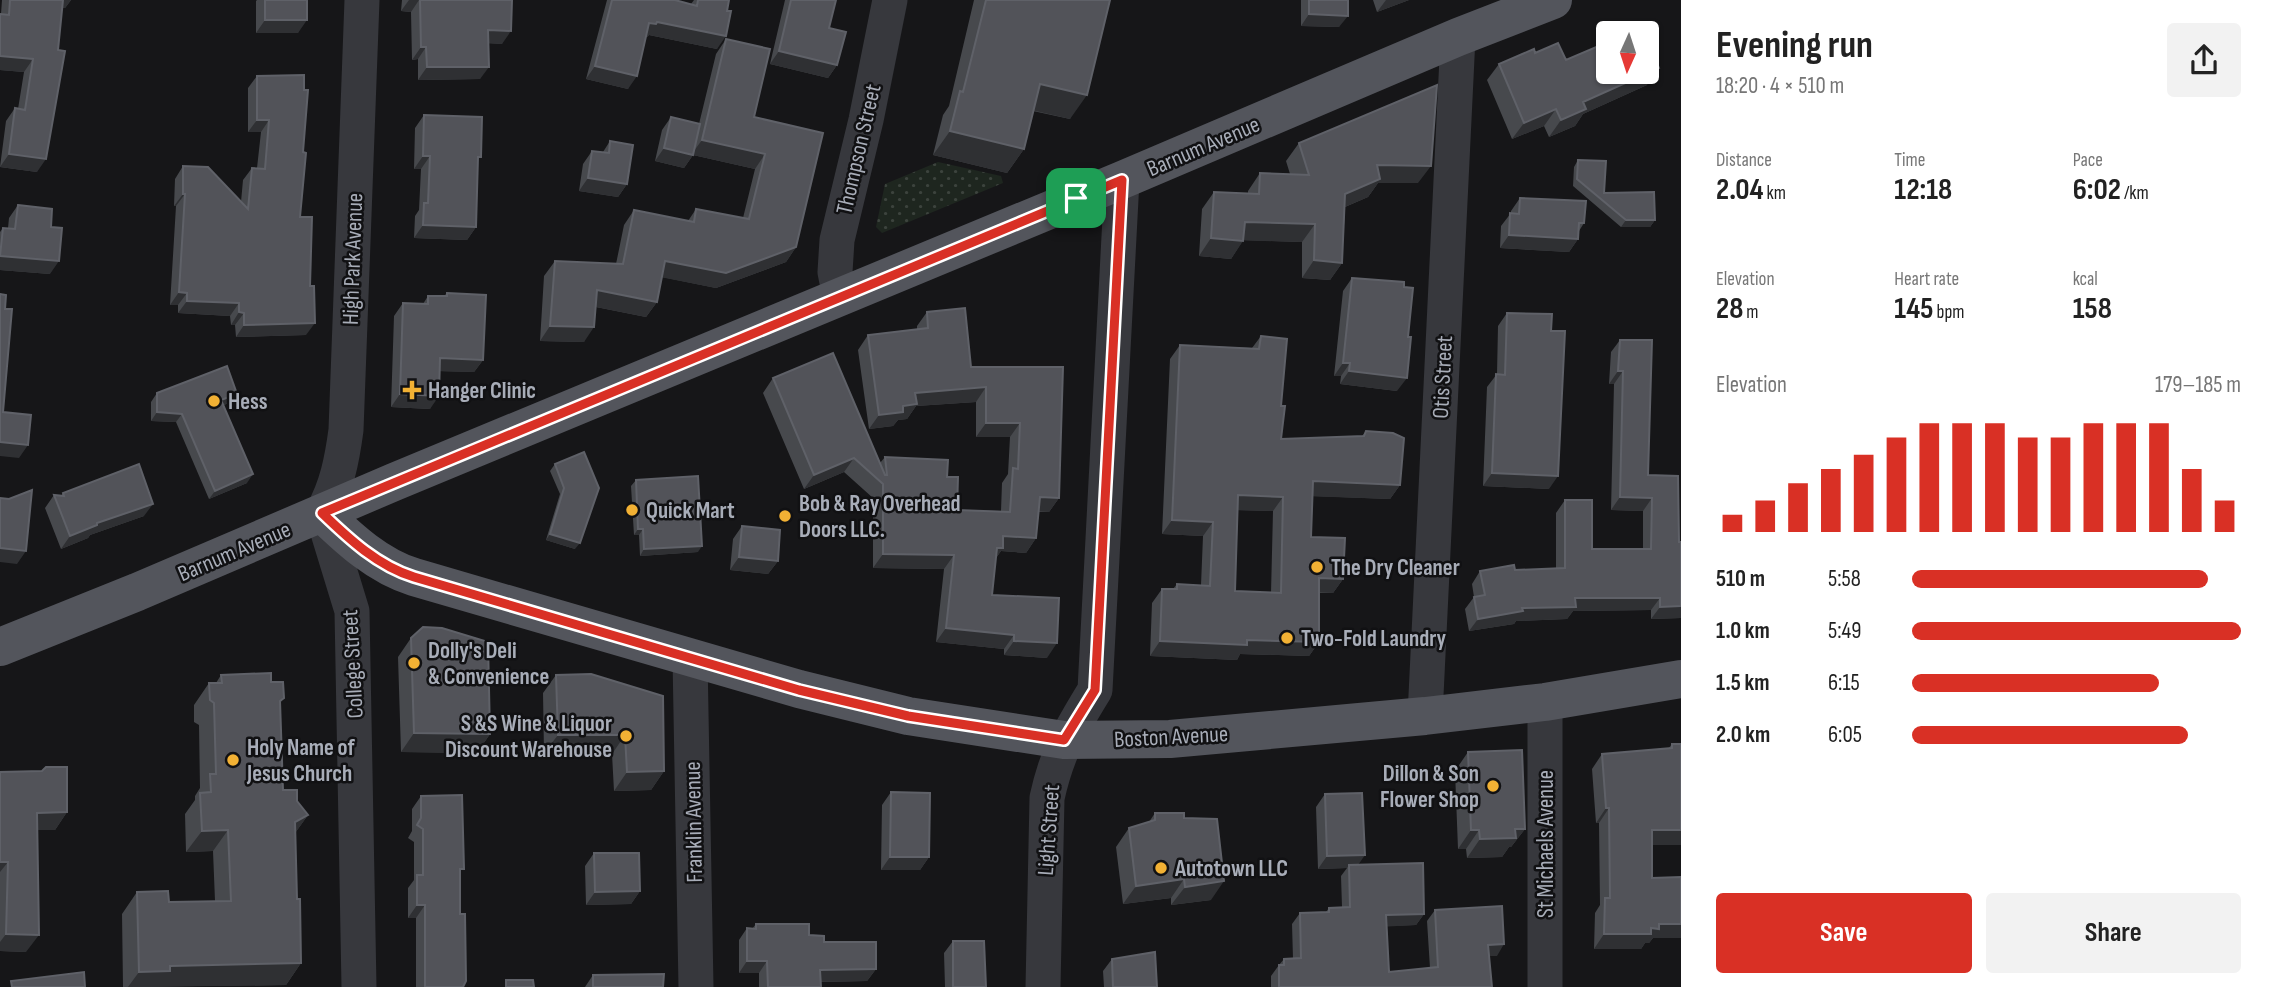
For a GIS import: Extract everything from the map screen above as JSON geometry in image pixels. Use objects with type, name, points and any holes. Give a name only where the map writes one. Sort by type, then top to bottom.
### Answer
[{"type":"main road","name":"Barnum Avenue","points":[[0,647],[1122,180],[1458,37],[1494,11],[1553,0]]},
{"type":"main road","name":"Boston Avenue","points":[[322,513],[363,549],[401,573],[799,690],[908,716],[1064,740],[1170,739],[1425,716],[1545,702],[1681,678]]},
{"type":"street","name":"High Park Avenue","points":[[322,513],[334,489],[346,430],[362,0]]},
{"type":"street","name":"Thompson Street","points":[[839,298],[835,272],[837,240],[866,120],[890,0]]},
{"type":"street","name":"Otis Street","points":[[1425,716],[1458,37]]},
{"type":"street","name":"Light Street","points":[[1043,987],[1045,820],[1053,772],[1064,740],[1095,690],[1122,180]]},
{"type":"street","name":"College Street","points":[[322,513],[352,611],[359,987]]},
{"type":"street","name":"Franklin Avenue","points":[[690,658],[696,987]]},
{"type":"street","name":"St Michaels Avenue","points":[[1545,702],[1545,987]]},
{"type":"shaded area","points":[[938,162],[1001,176],[1003,183],[882,233],[876,227],[885,184]]},
{"type":"building","points":[[10,0],[63,0],[58,50],[65,51],[46,159],[9,154],[15,108],[25,110],[33,59],[0,56],[0,14],[9,15]]},
{"type":"building","points":[[265,0],[307,0],[307,20],[265,20]]},
{"type":"building","points":[[420,0],[512,0],[511,31],[488,30],[489,67],[427,67],[426,47],[421,47]]},
{"type":"building","points":[[612,0],[675,0],[697,6],[698,0],[729,0],[727,11],[731,11],[726,36],[657,22],[649,23],[637,76],[595,66]]},
{"type":"building","points":[[791,0],[836,0],[829,28],[846,32],[837,65],[779,51]]},
{"type":"building","points":[[986,0],[1110,0],[1087,95],[1040,84],[1024,149],[950,131],[960,91],[963,92]]},
{"type":"building","points":[[1309,0],[1348,0],[1348,16],[1309,14]]},
{"type":"building","points":[[726,39],[770,49],[754,117],[823,133],[796,247],[726,273],[665,261],[657,302],[597,290],[594,327],[550,326],[555,261],[623,264],[634,210],[694,222],[696,209],[749,219],[765,154],[702,140]]},
{"type":"building","points":[[1558,43],[1566,60],[1596,47],[1596,84],[1623,84],[1583,102],[1586,109],[1561,120],[1556,109],[1524,123],[1499,64],[1534,49],[1535,53]]},
{"type":"building","points":[[304,75],[304,90],[308,90],[300,217],[312,217],[310,286],[314,286],[315,323],[244,325],[244,313],[239,312],[239,303],[187,301],[187,293],[179,292],[185,194],[183,166],[208,167],[248,209],[252,168],[265,169],[269,120],[257,120],[257,76]]},
{"type":"building","points":[[1437,85],[1431,166],[1377,165],[1380,179],[1345,194],[1342,263],[1314,260],[1315,224],[1245,222],[1243,241],[1211,238],[1214,192],[1259,194],[1260,173],[1309,175],[1299,143]]},
{"type":"building","points":[[424,115],[482,117],[476,227],[423,225],[424,203],[428,203],[430,156],[423,156]]},
{"type":"building","points":[[671,117],[700,124],[693,155],[664,148]]},
{"type":"building","points":[[610,141],[633,145],[627,184],[588,178],[592,151],[609,153]]},
{"type":"building","points":[[1578,160],[1606,161],[1604,193],[1654,192],[1655,220],[1626,220],[1577,179]]},
{"type":"building","points":[[1520,198],[1586,201],[1584,223],[1579,223],[1578,239],[1509,235],[1510,213],[1519,214]]},
{"type":"building","points":[[18,205],[52,209],[51,227],[62,228],[59,261],[0,256],[3,228],[15,229]]},
{"type":"building","points":[[1352,278],[1404,282],[1404,287],[1413,288],[1407,378],[1349,371],[1350,363],[1343,363]]},
{"type":"building","points":[[447,293],[486,295],[483,360],[440,358],[439,396],[400,394],[403,303],[428,304],[428,296],[447,296]]},
{"type":"building","points":[[0,294],[6,295],[5,309],[12,309],[3,412],[31,415],[28,445],[0,442]]},
{"type":"building","points":[[965,308],[971,367],[1063,367],[1059,498],[1040,497],[1036,538],[1003,536],[1003,548],[997,548],[992,595],[1059,598],[1057,643],[1014,641],[1014,635],[946,628],[954,555],[883,554],[883,484],[854,458],[814,475],[773,378],[833,353],[885,475],[885,457],[948,460],[947,477],[958,477],[957,510],[1010,512],[1013,468],[1018,469],[1020,423],[986,423],[986,387],[915,393],[917,404],[903,406],[903,412],[879,415],[868,335],[928,328],[927,312]]},
{"type":"building","points":[[1507,313],[1552,314],[1551,331],[1565,331],[1558,476],[1492,473],[1496,374],[1505,375]]},
{"type":"building","points":[[1261,336],[1287,339],[1281,439],[1364,436],[1366,431],[1393,433],[1404,438],[1400,485],[1313,481],[1311,537],[1345,538],[1343,579],[1319,578],[1319,642],[1247,640],[1247,645],[1160,641],[1162,589],[1177,589],[1177,584],[1210,586],[1213,522],[1172,520],[1180,345],[1259,349]],"holes":[[[1238,495],[1283,497],[1281,593],[1235,591]]]},
{"type":"building","points":[[1620,340],[1652,340],[1648,475],[1678,476],[1681,606],[1660,607],[1660,598],[1575,598],[1576,607],[1522,608],[1523,611],[1478,619],[1474,597],[1485,595],[1480,571],[1514,565],[1515,570],[1565,568],[1565,500],[1592,500],[1592,549],[1651,549],[1652,498],[1620,497],[1623,371],[1618,371]]},
{"type":"building","points":[[227,366],[237,394],[221,400],[253,474],[215,491],[182,414],[157,412],[157,393]]},
{"type":"building","points":[[584,452],[599,488],[580,543],[550,534],[564,488],[555,464]]},
{"type":"building","points":[[139,464],[153,504],[97,523],[70,536],[54,495],[64,496],[63,493]]},
{"type":"building","points":[[698,476],[702,546],[644,549],[643,529],[638,529],[636,480]]},
{"type":"building","points":[[32,490],[26,551],[0,548],[0,498],[9,499]]},
{"type":"building","points":[[742,526],[780,530],[778,561],[739,557]]},
{"type":"building","points":[[423,627],[442,628],[488,642],[490,734],[414,733],[411,638]]},
{"type":"building","points":[[271,673],[271,682],[283,682],[284,698],[280,701],[283,790],[297,790],[297,801],[308,815],[295,822],[301,963],[170,966],[170,971],[139,972],[137,892],[168,891],[169,902],[231,901],[228,830],[202,831],[200,793],[211,792],[210,774],[216,774],[214,703],[210,700],[209,683],[222,683],[221,675]]},
{"type":"building","points":[[591,674],[663,696],[664,771],[627,772],[625,735],[558,735],[556,675]]},
{"type":"building","points":[[1672,744],[1681,744],[1681,830],[1652,830],[1652,878],[1681,877],[1681,924],[1659,924],[1659,929],[1651,928],[1651,934],[1604,934],[1605,898],[1610,898],[1609,808],[1606,808],[1602,754],[1672,748]]},
{"type":"building","points":[[1522,750],[1525,829],[1515,829],[1516,838],[1480,839],[1479,830],[1471,830],[1468,752]]},
{"type":"building","points":[[46,767],[67,767],[67,812],[37,813],[39,935],[6,934],[8,862],[0,862],[0,772],[42,771]]},
{"type":"building","points":[[891,792],[930,793],[929,857],[890,857]]},
{"type":"building","points":[[1362,793],[1365,855],[1327,856],[1325,794]]},
{"type":"building","points":[[462,795],[464,869],[460,869],[460,914],[465,914],[466,981],[463,987],[425,987],[425,905],[417,905],[417,875],[423,875],[423,829],[417,825],[421,818],[421,796]]},
{"type":"building","name":"Autotown LLC","points":[[1155,813],[1184,813],[1184,818],[1217,819],[1224,881],[1185,887],[1184,879],[1136,886],[1129,828],[1155,820]]},
{"type":"building","points":[[594,853],[639,853],[640,891],[595,892]]},
{"type":"building","points":[[1423,863],[1424,914],[1386,915],[1389,972],[1438,967],[1435,910],[1502,906],[1504,944],[1488,945],[1492,987],[1279,987],[1279,965],[1284,965],[1284,959],[1301,958],[1300,913],[1329,912],[1329,908],[1350,907],[1349,865]]},
{"type":"building","points":[[756,924],[809,924],[809,935],[824,936],[824,942],[876,942],[876,969],[820,970],[821,987],[768,987],[767,961],[747,961],[747,928],[756,929]]},
{"type":"building","points":[[953,941],[984,941],[986,987],[953,987]]},
{"type":"building","points":[[1155,952],[1157,987],[1113,987],[1112,959]]},
{"type":"building","points":[[84,972],[85,987],[12,987],[11,981]]},
{"type":"building","points":[[664,974],[663,987],[593,987],[593,975]]},
{"type":"building","points":[[506,980],[533,980],[534,987],[506,987]]},
{"type":"place","name":"Hanger Clinic","points":[[412,390]]},
{"type":"place","name":"Hess","points":[[214,401]]},
{"type":"place","name":"Quick Mart","points":[[632,510]]},
{"type":"place","name":"Bob & Ray Overhead Doors LLC.","points":[[785,516]]},
{"type":"place","name":"The Dry Cleaner","points":[[1317,567]]},
{"type":"place","name":"Two-Fold Laundry","points":[[1287,638]]},
{"type":"place","name":"Dolly's Deli & Convenience","points":[[414,663]]},
{"type":"place","name":"S &S Wine & Liquor Discount Warehouse","points":[[626,736]]},
{"type":"place","name":"Holy Name of Jesus Church","points":[[233,760]]},
{"type":"place","name":"Dillon & Son Flower Shop","points":[[1493,786]]},
{"type":"place","name":"Autotown LLC","points":[[1161,868]]},
{"type":"route","points":[[1122,180],[1095,690],[1064,740],[908,716],[799,690],[414,577],[385,565],[343,534],[322,513],[468,451],[1076,198],[1122,180]]}]
